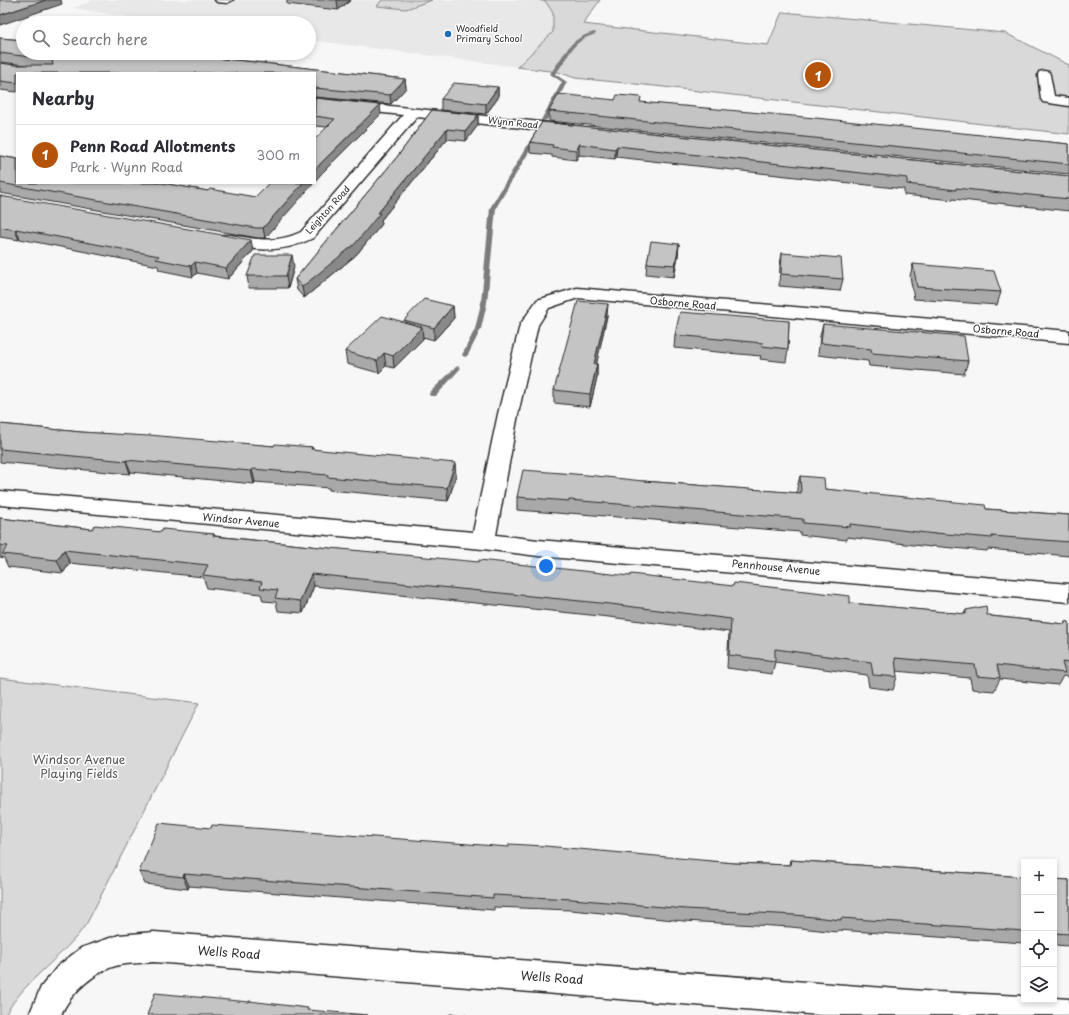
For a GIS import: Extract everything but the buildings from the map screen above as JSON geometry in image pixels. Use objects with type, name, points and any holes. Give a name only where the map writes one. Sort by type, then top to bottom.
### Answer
[{"type":"street","points":[[221,0],[227,0]]},
{"type":"street","points":[[1044,75],[1048,99],[1069,102]]},
{"type":"street","name":"Wynn Road","points":[[316,102],[580,130]]},
{"type":"street","name":"Leighton Road","points":[[211,237],[272,246],[298,241],[307,235],[413,112]]},
{"type":"street","name":"Osborne Road","points":[[483,541],[508,414],[529,325],[543,304],[577,293],[1069,337]]},
{"type":"street","name":"Windsor Avenue","points":[[0,498],[483,541]]},
{"type":"street","name":"Pennhouse Avenue","points":[[483,541],[546,548],[1069,593]]},
{"type":"street","name":"Wells Road","points":[[48,1006],[69,977],[92,959],[119,950],[154,947],[937,1008],[1069,1015]]},
{"type":"shaded area","name":"Woodfield Primary School","points":[[90,0],[600,0],[583,24],[558,72],[316,41],[316,16],[123,16],[73,8],[92,1]]},
{"type":"green space","points":[[382,0],[432,0],[406,9],[377,6]]},
{"type":"green space","points":[[539,0],[600,0],[583,24],[768,45],[782,12],[1005,33],[1069,65],[1069,134],[575,78],[558,72],[517,67],[553,32],[553,13],[546,2]]},
{"type":"green space","name":"Windsor Avenue Playing Fields","points":[[0,678],[199,703],[87,923],[67,947],[23,990],[5,1015],[0,1015]]},
{"type":"waterway","points":[[544,120],[565,82],[552,74],[558,68],[569,49],[578,39],[594,33]]},
{"type":"waterway","points":[[465,355],[478,329],[484,303],[493,208],[536,135]]},
{"type":"waterway","points":[[433,394],[458,368]]},
{"type":"place","name":"Woodfield Primary School","points":[[448,34]]},
{"type":"place","name":"Penn Road Allotments","points":[[818,75]]}]
